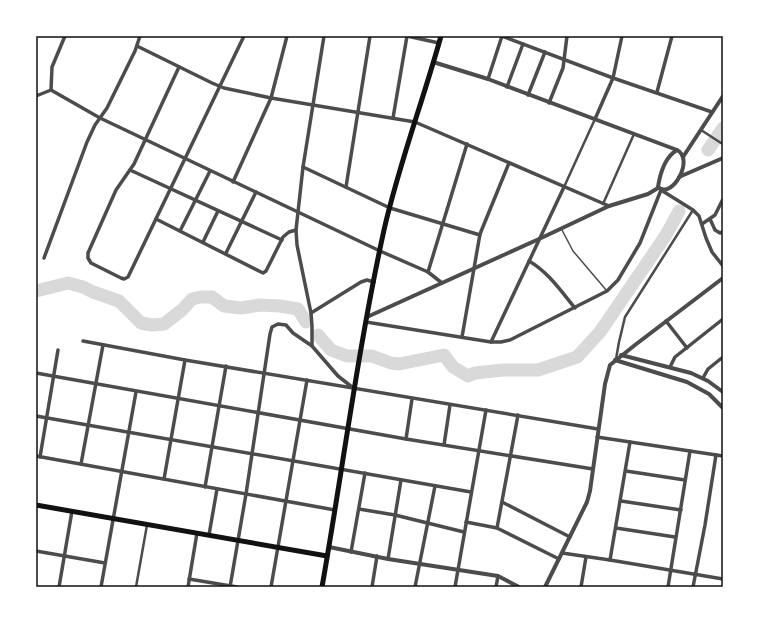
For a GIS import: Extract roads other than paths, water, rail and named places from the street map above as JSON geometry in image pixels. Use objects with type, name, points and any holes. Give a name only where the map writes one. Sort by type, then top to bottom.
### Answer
[{"type":"main road","points":[[322,587],[358,369],[380,251],[390,208],[441,36]]},
{"type":"main road","points":[[36,505],[327,556]]},
{"type":"street","points":[[51,90],[52,67],[65,36]]},
{"type":"street","points":[[44,258],[82,152],[92,131],[107,108],[137,46],[140,36]]},
{"type":"street","points":[[179,66],[130,170],[116,190],[88,253],[89,260],[93,265],[121,278],[128,277],[244,36]]},
{"type":"street","points":[[233,182],[271,98],[287,36]]},
{"type":"street","points":[[312,346],[311,313],[296,239],[296,230],[303,167],[324,36]]},
{"type":"street","points":[[346,187],[370,36]]},
{"type":"street","points":[[393,118],[407,36],[439,42]]},
{"type":"street","points":[[488,79],[502,36],[613,78],[658,92],[712,112]]},
{"type":"street","points":[[549,103],[563,68],[567,36]]},
{"type":"street","points":[[491,342],[564,187],[613,78],[622,36]]},
{"type":"street","points":[[658,92],[672,36]]},
{"type":"street","points":[[507,87],[523,44]]},
{"type":"street","points":[[137,46],[220,87],[271,98],[415,122],[609,206]]},
{"type":"street","points":[[528,95],[545,52]]},
{"type":"street","points":[[367,320],[442,283],[609,206],[660,189],[666,190],[671,188],[684,168],[683,157],[677,150],[488,79],[433,62]]},
{"type":"street","points":[[36,96],[51,90]]},
{"type":"street","points":[[51,90],[100,118],[145,140],[380,251],[428,272],[442,283]]},
{"type":"street","points":[[683,157],[723,96]]},
{"type":"street","points":[[700,130],[721,144]]},
{"type":"street","points":[[603,204],[634,134]]},
{"type":"street","points":[[428,272],[467,144]]},
{"type":"street","points":[[367,320],[491,342],[501,342],[508,341],[607,291],[618,280],[640,243],[660,189],[660,174],[668,158],[677,150]]},
{"type":"street","points":[[678,177],[723,158]]},
{"type":"street","points":[[462,337],[480,236],[509,163]]},
{"type":"street","points":[[303,167],[390,208],[480,236]]},
{"type":"street","points":[[684,168],[692,172]]},
{"type":"street","points":[[130,170],[282,240]]},
{"type":"street","points":[[180,231],[210,171]]},
{"type":"street","points":[[660,189],[693,210],[699,216],[712,252],[723,266]]},
{"type":"street","points":[[226,253],[256,192]]},
{"type":"street","points":[[702,224],[710,220],[715,215],[723,199]]},
{"type":"street","points":[[615,360],[617,358],[625,317],[693,210]]},
{"type":"street","points":[[203,242],[218,211]]},
{"type":"street","points":[[156,219],[264,273],[282,240],[287,234],[296,230]]},
{"type":"street","points":[[710,220],[715,230],[720,233],[723,232]]},
{"type":"street","points":[[529,261],[545,272],[575,308]]},
{"type":"street","points":[[545,587],[587,502],[607,375],[610,365],[723,278]]},
{"type":"street","points":[[311,313],[360,282],[367,280],[374,282]]},
{"type":"street","points":[[670,367],[675,357],[723,319]]},
{"type":"street","points":[[666,321],[687,348]]},
{"type":"street","points":[[230,586],[246,494],[270,332],[272,328],[281,323],[286,325],[293,333],[312,346],[338,376],[355,389]]},
{"type":"street","points":[[83,341],[412,399],[598,429]]},
{"type":"street","points":[[81,464],[103,345]]},
{"type":"street","points":[[58,350],[47,418],[38,456],[335,510]]},
{"type":"street","points":[[621,356],[691,373],[703,378],[723,392]]},
{"type":"street","points":[[703,378],[708,369],[723,357]]},
{"type":"street","points":[[164,479],[185,360]]},
{"type":"street","points":[[615,360],[687,382],[709,394],[723,408]]},
{"type":"street","points":[[205,487],[226,366]]},
{"type":"street","points":[[36,374],[406,439],[593,469]]},
{"type":"street","points":[[271,587],[307,380]]},
{"type":"street","points":[[101,587],[136,392]]},
{"type":"street","points":[[406,439],[412,399]]},
{"type":"street","points":[[444,445],[450,404]]},
{"type":"street","points":[[455,587],[486,410]]},
{"type":"street","points":[[498,528],[518,415]]},
{"type":"street","points":[[36,416],[471,492]]},
{"type":"street","points":[[597,437],[723,456]]},
{"type":"street","points":[[610,560],[630,442]]},
{"type":"street","points":[[668,587],[690,451]]},
{"type":"street","points":[[693,587],[716,455]]},
{"type":"street","points":[[626,471],[685,480]]},
{"type":"street","points":[[351,552],[365,473]]},
{"type":"street","points":[[388,559],[401,480]]},
{"type":"street","points":[[415,587],[435,486]]},
{"type":"street","points":[[209,535],[217,489]]},
{"type":"street","points":[[621,501],[681,510]]},
{"type":"street","points":[[502,502],[570,537]]},
{"type":"street","points":[[358,509],[395,515],[464,532]]},
{"type":"street","points":[[59,587],[72,511]]},
{"type":"street","points":[[466,522],[498,528],[559,559]]},
{"type":"street","points":[[136,587],[147,524]]},
{"type":"street","points":[[616,528],[676,537]]},
{"type":"street","points":[[188,587],[197,533]]},
{"type":"street","points":[[329,547],[388,559],[498,576],[520,587]]},
{"type":"street","points":[[36,551],[105,563]]},
{"type":"street","points":[[562,553],[723,579]]},
{"type":"street","points":[[372,587],[377,556]]},
{"type":"street","points":[[581,587],[586,557]]},
{"type":"street","points":[[496,587],[498,576]]},
{"type":"street","points":[[189,579],[237,587]]},
{"type":"lane","points":[[561,228],[575,253],[607,291]]},
{"type":"waterway","points":[[708,150],[723,128]]},
{"type":"waterway","points":[[318,335],[331,350],[347,356],[372,356],[391,363],[399,364],[444,355],[453,367],[468,376],[475,373],[503,370],[538,370],[577,357],[600,332],[666,235],[679,211]]},
{"type":"waterway","points":[[36,291],[68,283],[83,287],[119,301],[141,323],[152,325],[164,324],[182,310],[192,299],[201,297],[212,297],[224,306],[241,308],[260,305],[298,309],[306,322]]}]
